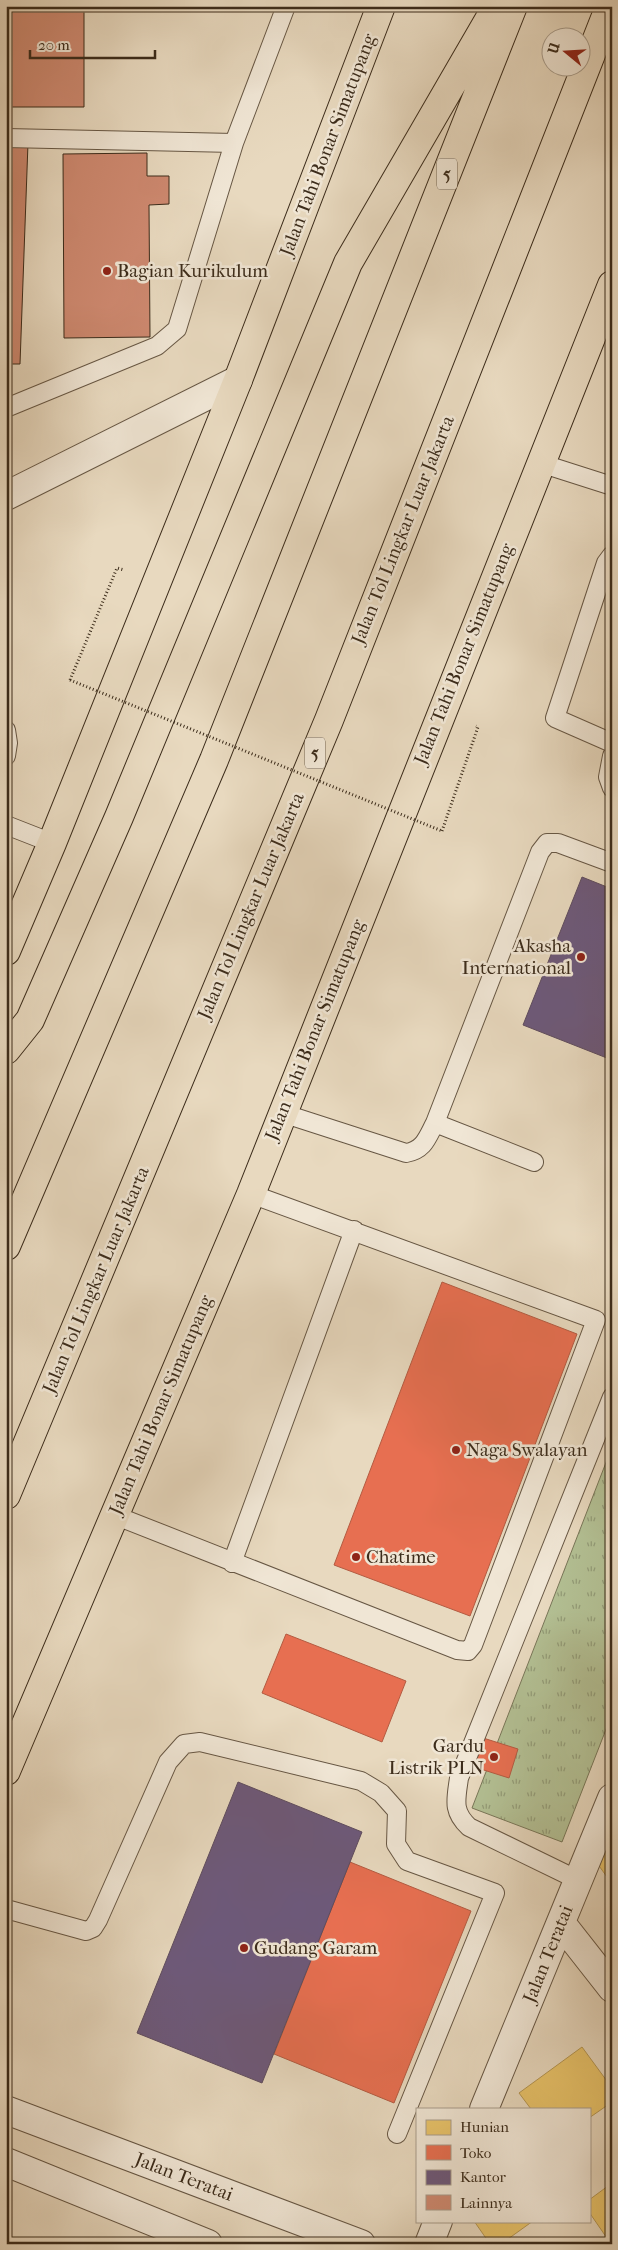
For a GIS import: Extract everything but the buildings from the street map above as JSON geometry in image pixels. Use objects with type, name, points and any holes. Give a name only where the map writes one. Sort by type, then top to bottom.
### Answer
[{"type":"highway","name":"Jalan Tahi Bonar Simatupang","points":[[6,952],[52,844],[238,380],[381,6]]},
{"type":"highway","points":[[6,1050],[30,1020],[119,817],[348,262],[497,6]]},
{"type":"highway","name":"5","points":[[6,1246],[214,760],[513,6]]},
{"type":"highway","name":"Jalan Tol Lingkar Luar Jakarta","points":[[6,1495],[329,720],[610,6]]},
{"type":"highway","name":"Jalan Tahi Bonar Simatupang","points":[[6,1771],[251,1194],[612,285]]},
{"type":"street","points":[[6,496],[238,380]]},
{"type":"street","name":"Jalan Teratai","points":[[484,2108],[612,1798]]},
{"type":"street","points":[[560,1923],[612,1988]]},
{"type":"street","name":"Jalan Teratai","points":[[6,2110],[361,2244]]},
{"type":"street","points":[[6,2162],[208,2244]]},
{"type":"street","points":[[429,2244],[438,2222]]},
{"type":"lane","points":[[6,408],[157,346],[177,329],[234,143],[286,6]]},
{"type":"lane","points":[[6,138],[234,143]]},
{"type":"lane","points":[[540,463],[612,486]]},
{"type":"lane","points":[[612,555],[606,562],[555,718],[612,743]]},
{"type":"lane","points":[[6,730],[8,744],[6,756]]},
{"type":"lane","points":[[612,756],[608,777],[612,788]]},
{"type":"lane","points":[[6,825],[52,844]]},
{"type":"lane","points":[[282,1113],[406,1153],[417,1151],[423,1146],[435,1123],[540,852],[547,843],[558,843],[612,863]]},
{"type":"lane","points":[[435,1123],[534,1162]]},
{"type":"lane","points":[[114,1515],[457,1650],[468,1651],[474,1645],[595,1327],[596,1320],[590,1316],[251,1194]]},
{"type":"lane","points":[[232,1563],[354,1230]]},
{"type":"lane","points":[[578,1880],[469,1827],[459,1818],[456,1803],[459,1778],[612,1397]]},
{"type":"lane","points":[[6,1909],[86,1930],[93,1928],[168,1762],[184,1744],[200,1742],[361,1781],[381,1793],[397,1811],[396,1844],[407,1861],[495,1893],[398,2134]]},
{"type":"path","points":[[117,568],[70,680],[442,831],[478,727]]},
{"type":"green space","points":[[612,1447],[612,1714],[562,1842],[472,1808]]},
{"type":"place","name":"Bagian Kurikulum","points":[[107,271]]},
{"type":"place","name":"Akasha International","points":[[581,957]]},
{"type":"place","name":"Naga Swalayan","points":[[456,1450]]},
{"type":"place","name":"Chatime","points":[[356,1557]]},
{"type":"place","name":"Gardu Listrik PLN","points":[[494,1757]]},
{"type":"place","name":"Gudang Garam","points":[[244,1948]]}]
